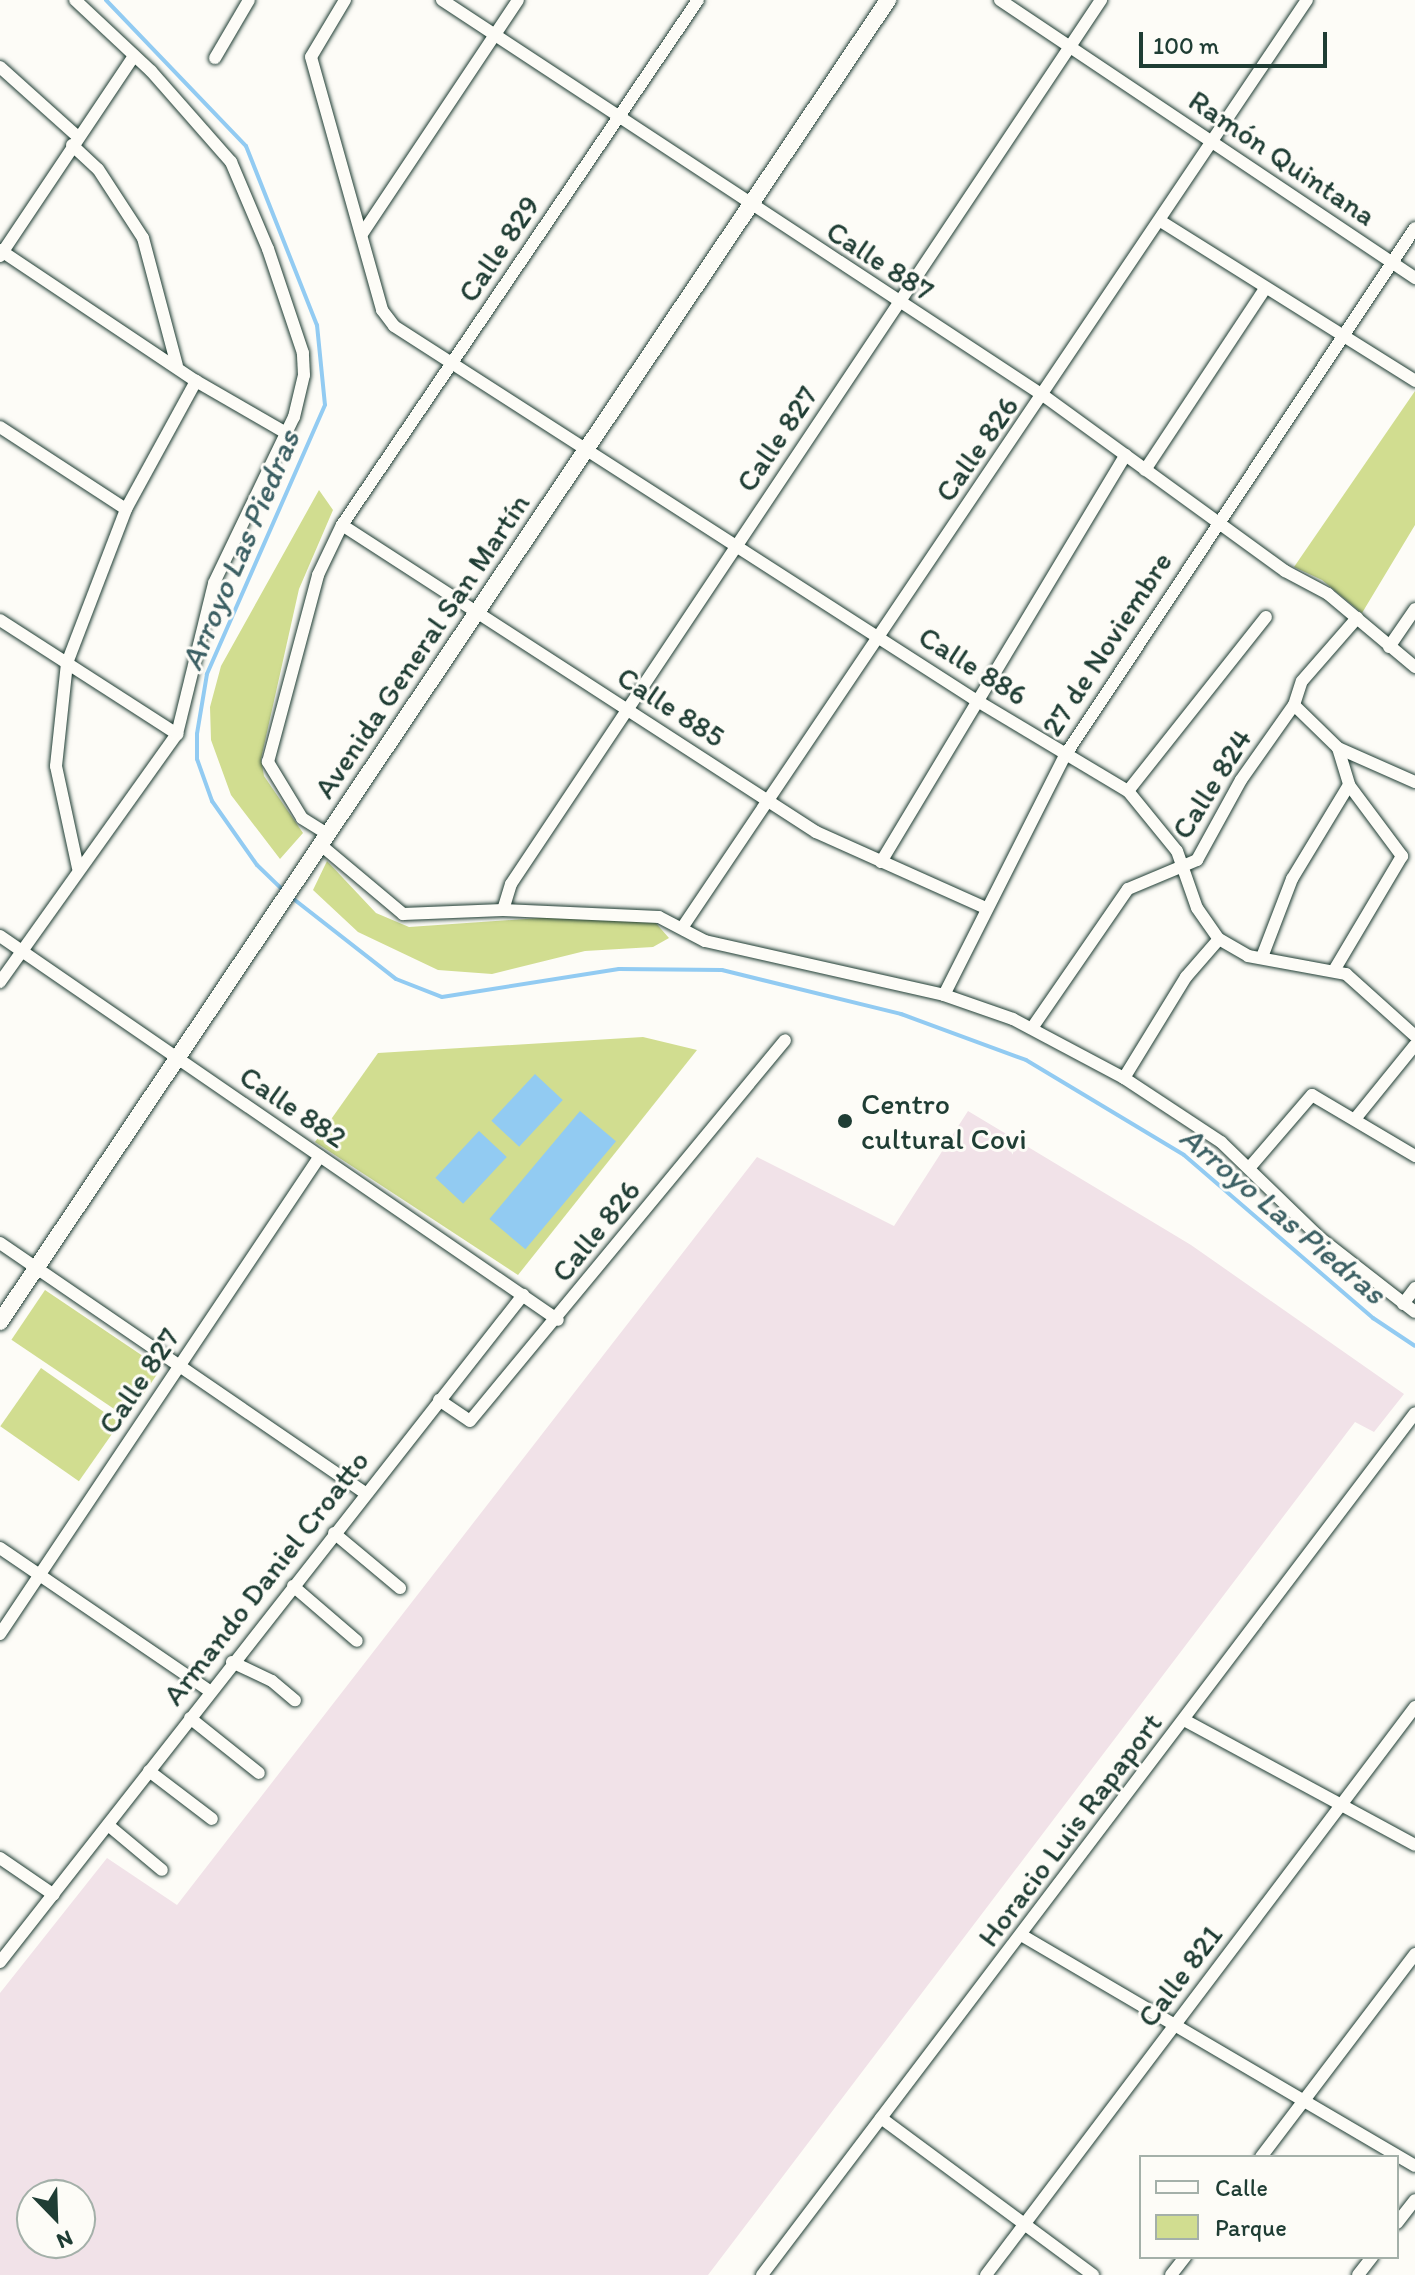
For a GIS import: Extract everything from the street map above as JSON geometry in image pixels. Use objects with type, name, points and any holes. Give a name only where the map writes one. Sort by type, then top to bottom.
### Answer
[{"type":"main road","name":"Avenida General San Martín","points":[[0,1322],[888,0]]},
{"type":"street","points":[[0,982],[78,868],[177,734],[214,583],[300,398],[303,353],[239,178],[208,133],[75,0]]},
{"type":"street","points":[[215,58],[249,0]]},
{"type":"street","name":"Calle 886","points":[[345,0],[313,50],[386,317],[453,365],[974,699],[1128,791],[1172,843],[1197,908],[1219,939]]},
{"type":"street","name":"Calle 887","points":[[442,0],[898,305],[1044,396],[1285,571],[1357,618],[1415,667]]},
{"type":"street","points":[[362,234],[518,0]]},
{"type":"street","name":"Calle 829","points":[[698,0],[342,525],[311,593],[268,762],[302,818],[403,914],[503,910],[645,915],[684,925],[705,941],[944,995],[1032,1028],[1124,1078],[1250,1167],[1320,1238],[1415,1312]]},
{"type":"street","name":"Ramón Quintana","points":[[1000,0],[1415,278]]},
{"type":"street","name":"Calle 827","points":[[503,910],[511,884],[1101,0]]},
{"type":"street","name":"Calle 826","points":[[684,925],[1162,222],[1307,0]]},
{"type":"street","points":[[134,56],[1,252],[196,381],[286,433]]},
{"type":"street","points":[[0,67],[75,141],[98,169],[143,238],[177,366]]},
{"type":"street","points":[[1162,222],[1264,290],[1415,381]]},
{"type":"street","name":"27 de Noviembre","points":[[944,995],[1066,754],[1339,336],[1415,228]]},
{"type":"street","points":[[1145,470],[1264,290]]},
{"type":"street","points":[[78,868],[56,766],[67,663],[126,509],[196,381]]},
{"type":"street","points":[[0,427],[126,509]]},
{"type":"street","points":[[881,862],[974,699],[1126,455]]},
{"type":"street","name":"Calle 885","points":[[342,525],[768,801],[881,862],[986,908]]},
{"type":"street","points":[[1389,647],[1415,609]]},
{"type":"street","points":[[1128,791],[1266,617]]},
{"type":"street","name":"Calle 824","points":[[1032,1028],[1120,899],[1137,885],[1183,869],[1212,839],[1235,789],[1294,705],[1302,681],[1357,618]]},
{"type":"street","points":[[0,620],[177,734]]},
{"type":"street","points":[[1294,705],[1338,748],[1415,782]]},
{"type":"street","points":[[1335,969],[1402,863],[1401,851],[1349,785],[1338,748]]},
{"type":"street","points":[[1262,957],[1292,879],[1349,785]]},
{"type":"street","name":"Calle 882","points":[[0,936],[558,1320]]},
{"type":"street","points":[[1124,1078],[1186,977],[1219,939],[1262,957],[1335,969],[1362,984],[1415,1045],[1355,1119]]},
{"type":"street","name":"Calle 826","points":[[439,1400],[470,1421],[558,1320],[785,1040]]},
{"type":"street","points":[[1250,1167],[1312,1095],[1415,1156]]},
{"type":"street","name":"Calle 827","points":[[0,1634],[320,1156]]},
{"type":"street","points":[[0,1243],[365,1493]]},
{"type":"street","points":[[1403,1304],[1415,1288]]},
{"type":"street","name":"Armando Daniel Croatto","points":[[54,1895],[232,1662],[523,1295]]},
{"type":"street","name":"Horacio Luis Rapaport","points":[[762,2275],[1186,1721],[1415,1413]]},
{"type":"street","points":[[334,1533],[400,1588]]},
{"type":"street","points":[[0,1548],[210,1691]]},
{"type":"street","points":[[293,1586],[357,1641]]},
{"type":"street","points":[[232,1662],[272,1681],[295,1700]]},
{"type":"street","name":"Calle 821","points":[[986,2275],[1415,1707]]},
{"type":"street","points":[[190,1718],[259,1773]]},
{"type":"street","points":[[1186,1721],[1415,1845]]},
{"type":"street","points":[[149,1771],[212,1819]]},
{"type":"street","points":[[108,1825],[162,1870]]},
{"type":"street","points":[[0,1858],[54,1895],[0,1962]]},
{"type":"street","points":[[1023,1936],[1396,2155]]},
{"type":"street","points":[[1262,2155],[1415,1954]]},
{"type":"street","points":[[881,2118],[1093,2275]]},
{"type":"street","points":[[1399,2220],[1415,2200]]},
{"type":"street","points":[[1171,2275],[1183,2259]]},
{"type":"street","points":[[1358,2275],[1370,2259]]},
{"type":"shaded area","points":[[968,1111],[1191,1245],[1404,1394],[1374,1432],[1355,1422],[708,2275],[0,2275],[0,1993],[107,1858],[177,1905],[757,1157],[894,1226]]},
{"type":"green space","points":[[1415,391],[1415,525],[1362,613],[1322,580],[1294,567]]},
{"type":"green space","points":[[319,490],[333,510],[299,589],[261,759],[264,776],[303,833],[280,859],[231,795],[211,740],[210,707],[221,666]]},
{"type":"green space","points":[[327,861],[376,913],[409,927],[597,914],[654,921],[669,938],[653,947],[585,951],[492,974],[438,970],[358,932],[313,890]]},
{"type":"green space","points":[[643,1037],[697,1050],[518,1275],[315,1142],[378,1053]]},
{"type":"green space","points":[[45,1290],[161,1368],[128,1418],[11,1340]]},
{"type":"green space","points":[[41,1368],[120,1423],[79,1481],[0,1426]]},
{"type":"water","points":[[535,1074],[563,1100],[519,1147],[491,1121]]},
{"type":"water","points":[[580,1111],[616,1141],[525,1249],[489,1219]]},
{"type":"water","points":[[479,1131],[507,1157],[463,1204],[435,1178]]},
{"type":"waterway","name":"Arroyo Las Piedras","points":[[106,0],[246,146],[317,325],[325,405],[207,674],[197,734],[197,759],[212,801],[257,865],[285,892]]},
{"type":"waterway","name":"Arroyo Las Piedras","points":[[291,897],[396,979],[442,997],[619,969],[722,970],[901,1014],[1026,1060],[1184,1155],[1373,1318],[1415,1346]]},
{"type":"place","name":"Centro cultural Covi","points":[[845,1121]]}]
